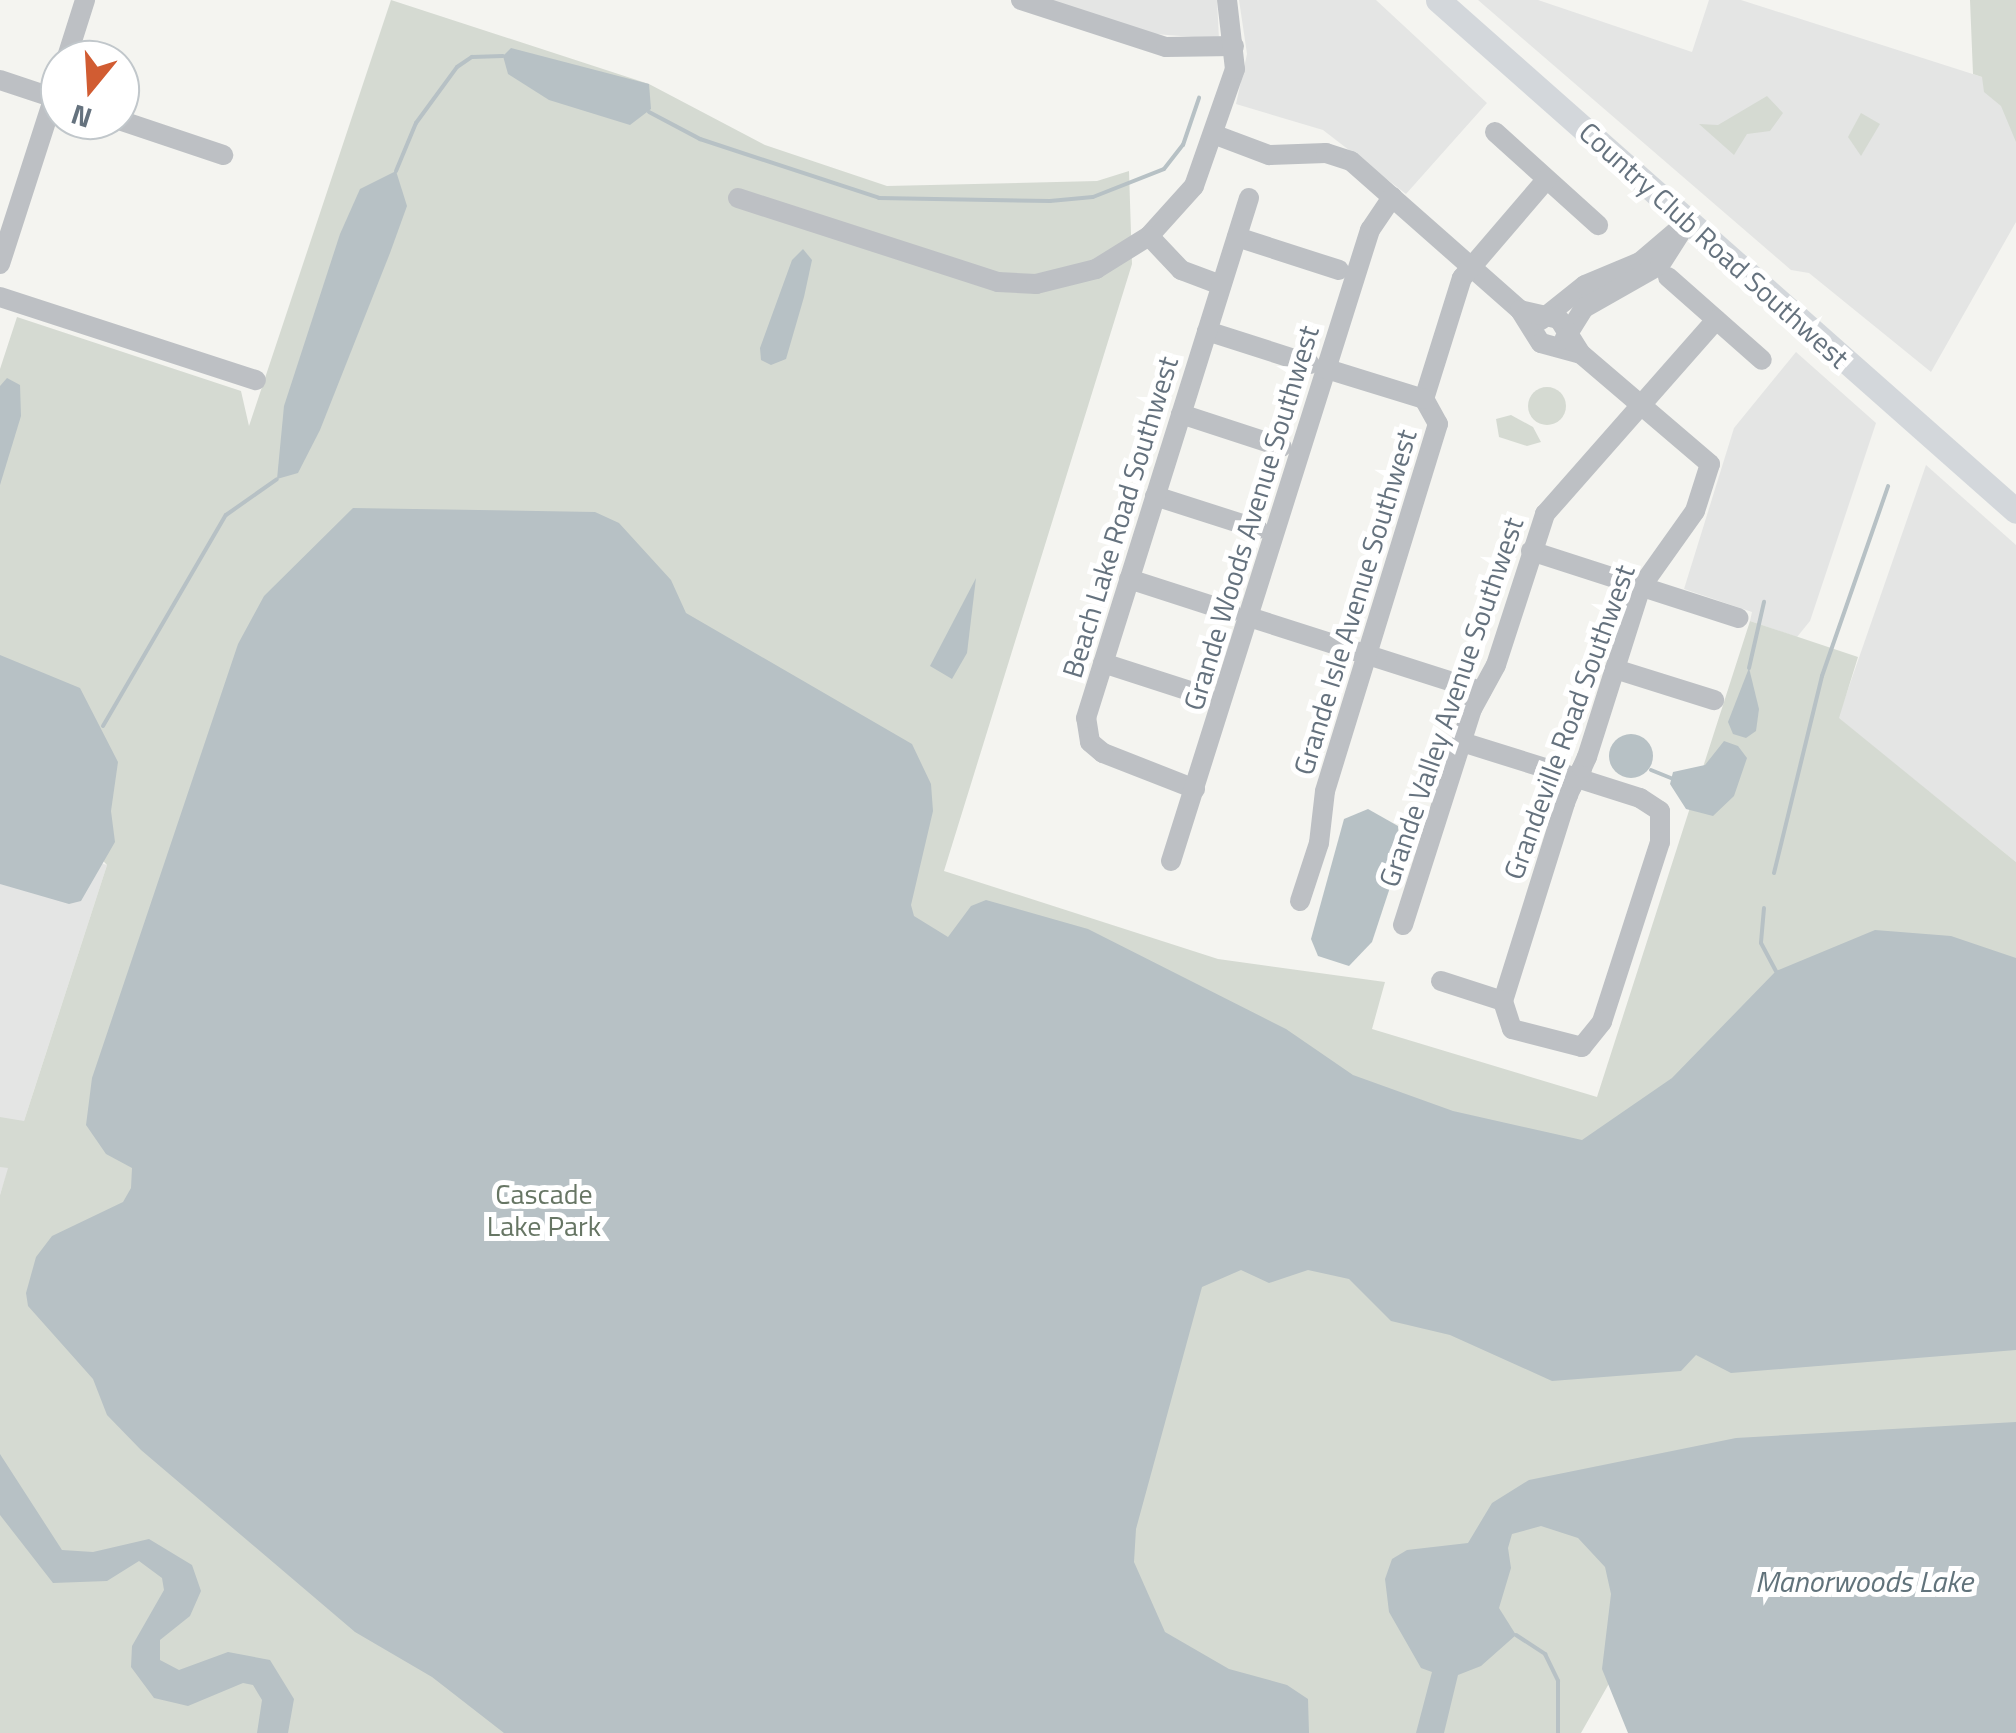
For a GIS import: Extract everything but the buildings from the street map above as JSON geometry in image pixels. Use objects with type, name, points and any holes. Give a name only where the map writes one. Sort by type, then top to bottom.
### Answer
[{"type":"main road","name":"Country Club Road Southwest","points":[[1438,0],[2016,510]]},
{"type":"street","points":[[72,40],[84,0]]},
{"type":"street","points":[[1020,0],[1166,47],[1234,46]]},
{"type":"street","points":[[738,198],[998,282],[1036,284],[1096,268],[1149,236],[1189,193],[1233,77],[1234,46],[1227,0]]},
{"type":"street","points":[[0,80],[40,88]]},
{"type":"street","points":[[140,127],[224,155]]},
{"type":"street","points":[[1494,132],[1598,225]]},
{"type":"street","name":"Grandeville Road Southwest","points":[[1213,134],[1269,154],[1338,154],[1520,310],[1581,354],[1710,464],[1695,511],[1641,587],[1502,1000]]},
{"type":"street","points":[[0,264],[42,140]]},
{"type":"street","name":"Grande Isle Avenue Southwest","points":[[1300,901],[1368,654],[1437,432],[1436,416],[1424,399],[1470,267],[1547,179]]},
{"type":"street","name":"Grande Woods Avenue Southwest","points":[[1172,861],[1195,789],[1240,614],[1318,366],[1370,230],[1392,197]]},
{"type":"street","name":"Beach Lake Road Southwest","points":[[1195,789],[1109,756],[1090,742],[1086,718],[1249,198]]},
{"type":"street","points":[[1550,334],[1615,281],[1660,264],[1687,222]]},
{"type":"street","points":[[1149,236],[1181,270],[1221,285]]},
{"type":"street","points":[[1237,238],[1338,270]]},
{"type":"street","points":[[1668,277],[1762,360]]},
{"type":"street","points":[[0,297],[256,380]]},
{"type":"street","name":"Grande Valley Avenue Southwest","points":[[1404,925],[1462,742],[1496,664],[1548,510],[1716,320]]},
{"type":"street","points":[[1207,331],[1424,399]]},
{"type":"street","points":[[1181,414],[1282,447]]},
{"type":"street","points":[[1155,496],[1258,530]]},
{"type":"street","points":[[1531,551],[1738,618]]},
{"type":"street","points":[[1129,579],[1481,691]]},
{"type":"street","points":[[1103,663],[1205,696]]},
{"type":"street","points":[[1615,669],[1714,700]]},
{"type":"street","points":[[1441,981],[1502,1000],[1512,1029],[1565,1048],[1588,1044],[1602,1022],[1662,818],[1648,802],[1462,742]]},
{"type":"shaded area","points":[[1043,0],[1217,0],[1219,39],[1142,33]]},
{"type":"shaded area","points":[[1239,0],[1376,0],[1487,103],[1406,194],[1323,130],[1236,104],[1247,54]]},
{"type":"shaded area","points":[[1478,0],[1538,0],[1692,52],[1709,0],[1741,0],[1982,77],[2016,112],[2016,222],[1931,372],[1809,273],[1791,270]]},
{"type":"shaded area","points":[[1796,352],[1876,423],[1810,621],[1797,637],[1750,621],[1752,612],[1684,589],[1734,428]]},
{"type":"shaded area","points":[[1926,465],[2016,545],[2016,862],[1838,718]]},
{"type":"shaded area","points":[[0,832],[107,865],[0,1195]]},
{"type":"green space","name":"Cascade Lake Park","points":[[391,0],[649,84],[765,145],[887,186],[1097,181],[1129,171],[1132,264],[944,871],[1218,959],[1385,982],[1372,1029],[1597,1097],[1750,621],[1858,657],[1839,718],[2016,862],[2016,1551],[1736,1459],[1581,1733],[0,1733],[0,1195],[8,1168],[0,1167],[0,1117],[24,1121],[107,865],[0,753],[0,369],[17,317],[241,391],[249,426]]},
{"type":"green space","points":[[1970,0],[2016,0],[2016,142],[2001,106],[1984,92],[1982,77],[1973,74]]},
{"type":"green space","points":[[1767,96],[1783,113],[1770,131],[1747,134],[1734,155],[1699,124],[1718,125]]},
{"type":"green space","points":[[1861,113],[1880,124],[1861,156],[1848,137]]},
{"type":"green space","points":[[1547,387],[1560,393],[1566,406],[1560,419],[1547,425],[1534,419],[1528,406],[1534,393]]},
{"type":"green space","points":[[1511,415],[1533,427],[1541,442],[1527,446],[1499,437],[1496,419]]},
{"type":"water","points":[[511,48],[649,84],[651,109],[630,125],[549,100],[508,74],[503,56]]},
{"type":"water","points":[[396,171],[407,206],[390,253],[320,430],[298,473],[277,479],[284,406],[340,234],[360,189]]},
{"type":"water","points":[[803,249],[812,260],[804,297],[786,359],[771,365],[761,360],[760,348],[792,260]]},
{"type":"water","points":[[7,378],[20,385],[21,416],[0,485],[0,386]]},
{"type":"water","name":"Cascade Lake Park","points":[[353,508],[595,512],[619,523],[671,580],[686,613],[912,744],[931,784],[933,811],[911,905],[914,916],[948,937],[971,906],[986,900],[1088,929],[1286,1029],[1353,1075],[1453,1111],[1582,1140],[1672,1078],[1776,971],[1875,930],[1951,936],[2016,958],[2016,1350],[1731,1373],[1696,1355],[1681,1371],[1552,1381],[1450,1335],[1391,1321],[1349,1279],[1308,1270],[1269,1283],[1241,1270],[1202,1287],[1136,1529],[1134,1562],[1165,1632],[1229,1669],[1287,1685],[1308,1699],[1309,1733],[504,1733],[432,1677],[355,1632],[141,1450],[107,1415],[93,1379],[28,1306],[26,1293],[36,1257],[52,1236],[123,1202],[131,1188],[132,1168],[106,1154],[86,1125],[92,1078],[238,644],[264,596]]},
{"type":"water","points":[[976,578],[967,653],[952,679],[930,666]]},
{"type":"water","points":[[0,655],[80,688],[118,762],[111,811],[115,842],[81,901],[69,904],[0,884]]},
{"type":"water","points":[[1749,668],[1759,709],[1756,731],[1746,738],[1733,734],[1728,722]]},
{"type":"water","points":[[1631,734],[1647,740],[1653,756],[1647,772],[1631,778],[1615,772],[1609,756],[1615,740]]},
{"type":"water","points":[[1724,741],[1738,746],[1747,758],[1734,796],[1713,816],[1686,809],[1670,784],[1673,772],[1705,765]]},
{"type":"water","points":[[1368,809],[1398,826],[1400,857],[1372,942],[1349,966],[1318,956],[1311,939],[1344,819]]},
{"type":"water","name":"Manorwoods Lake","points":[[2016,1422],[2016,1733],[1628,1733],[1602,1669],[1611,1594],[1605,1567],[1578,1538],[1541,1526],[1512,1534],[1508,1548],[1511,1568],[1499,1608],[1516,1635],[1481,1666],[1458,1675],[1444,1733],[1416,1733],[1432,1672],[1421,1668],[1389,1612],[1385,1579],[1392,1559],[1407,1550],[1468,1543],[1492,1503],[1529,1480],[1736,1438]]},
{"type":"water","points":[[0,1454],[62,1550],[93,1552],[149,1539],[192,1565],[201,1591],[190,1616],[160,1640],[160,1660],[179,1670],[228,1652],[270,1660],[294,1699],[288,1733],[257,1733],[262,1700],[253,1685],[243,1683],[188,1706],[154,1698],[131,1667],[132,1646],[164,1590],[162,1578],[139,1561],[107,1581],[53,1583],[0,1515]]},
{"type":"waterway","points":[[396,171],[416,123],[457,67],[472,57],[503,56]]},
{"type":"waterway","points":[[649,112],[700,139],[879,198],[1050,201],[1093,197],[1164,169],[1183,145],[1199,98]]},
{"type":"waterway","points":[[103,726],[226,515],[277,479]]},
{"type":"waterway","points":[[1774,873],[1822,676],[1888,486]]},
{"type":"waterway","points":[[1749,668],[1764,602]]},
{"type":"waterway","points":[[1651,770],[1671,778]]},
{"type":"waterway","points":[[1764,908],[1761,943],[1776,971]]},
{"type":"waterway","points":[[1516,1635],[1545,1654],[1558,1681],[1558,1733]]}]
